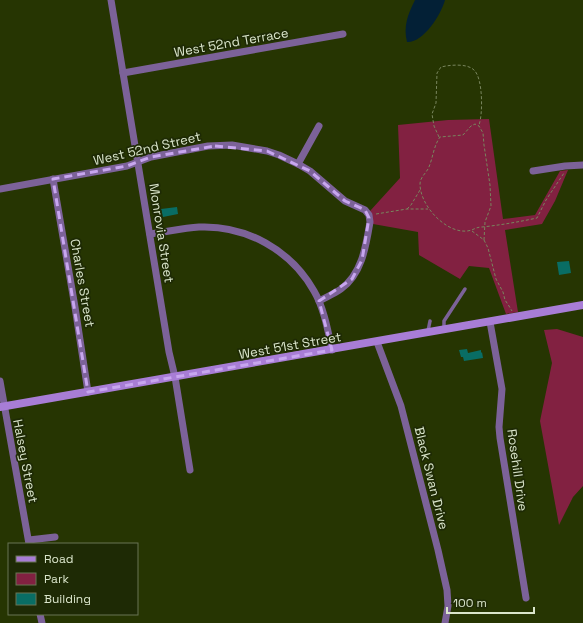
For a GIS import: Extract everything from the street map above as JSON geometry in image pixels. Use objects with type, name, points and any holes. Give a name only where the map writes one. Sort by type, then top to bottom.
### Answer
[{"type":"street","name":"Monrovia Street","points":[[111,0],[190,470]]},
{"type":"street","name":"West 52nd Terrace","points":[[123,73],[343,34]]},
{"type":"street","points":[[298,164],[319,126]]},
{"type":"street","name":"West 52nd Street","points":[[0,189],[127,166],[150,156],[232,145],[267,151],[298,164],[310,171],[345,201],[365,210],[369,218]]},
{"type":"street","points":[[533,172],[565,166],[583,165]]},
{"type":"street","name":"Charles Street","points":[[53,179],[88,392]]},
{"type":"street","points":[[319,301],[341,290],[352,279],[362,260],[369,218]]},
{"type":"street","points":[[150,234],[188,228],[210,227],[229,230],[256,238],[271,246],[296,267],[306,279],[319,301],[332,350]]},
{"type":"street","name":"West 51st Street","points":[[2,407],[583,305]]},
{"type":"street","name":"Rosehill Drive","points":[[490,322],[502,389],[499,427],[500,438],[526,598]]},
{"type":"street","name":"Black Swan Drive","points":[[377,342],[401,406],[441,565],[447,590],[448,606],[445,623]]},
{"type":"street","name":"Halsey Street","points":[[0,381],[2,407],[29,542]]},
{"type":"street","points":[[29,542],[55,537]]},
{"type":"lane","points":[[444,330],[444,321],[464,289]]},
{"type":"lane","points":[[428,332],[430,321]]},
{"type":"path","points":[[440,137],[434,126],[432,114],[436,103],[437,73],[441,67],[457,65],[474,69],[478,75],[481,96],[481,119],[479,126],[483,133],[491,191],[490,211],[484,227],[484,240],[489,251],[496,278],[505,300],[511,308],[513,318]]},
{"type":"path","points":[[440,137],[461,136],[466,134],[473,125],[479,126]]},
{"type":"path","points":[[440,137],[436,143],[430,165],[420,180],[420,189],[422,198],[429,209],[452,228],[457,230],[472,231],[484,227],[516,223],[538,217],[546,200],[564,174],[565,166]]},
{"type":"path","points":[[407,209],[420,189]]},
{"type":"path","points":[[369,218],[407,209],[429,209]]},
{"type":"path","points":[[472,231],[484,240]]},
{"type":"highlighted area","points":[[215,146],[267,151],[310,171],[345,201],[365,210],[369,218],[362,260],[352,279],[319,301],[332,350],[88,392],[53,179],[127,166],[151,157]]},
{"type":"green space","points":[[489,119],[503,219],[535,215],[560,171],[568,170],[555,201],[542,224],[505,230],[518,312],[506,314],[489,268],[469,266],[460,279],[419,255],[418,232],[373,224],[370,211],[400,178],[398,125],[448,120]]},
{"type":"green space","points":[[557,329],[583,337],[583,486],[573,497],[559,525],[540,421],[552,363],[544,330]]},
{"type":"water","points":[[415,0],[445,0],[440,13],[425,33],[413,41],[407,42],[406,25],[410,10]]},
{"type":"building","points":[[177,207],[178,214],[163,217],[161,209]]},
{"type":"building","points":[[569,261],[571,273],[559,275],[557,262]]},
{"type":"building","points":[[467,349],[468,353],[481,350],[483,358],[464,361],[459,350]]}]
